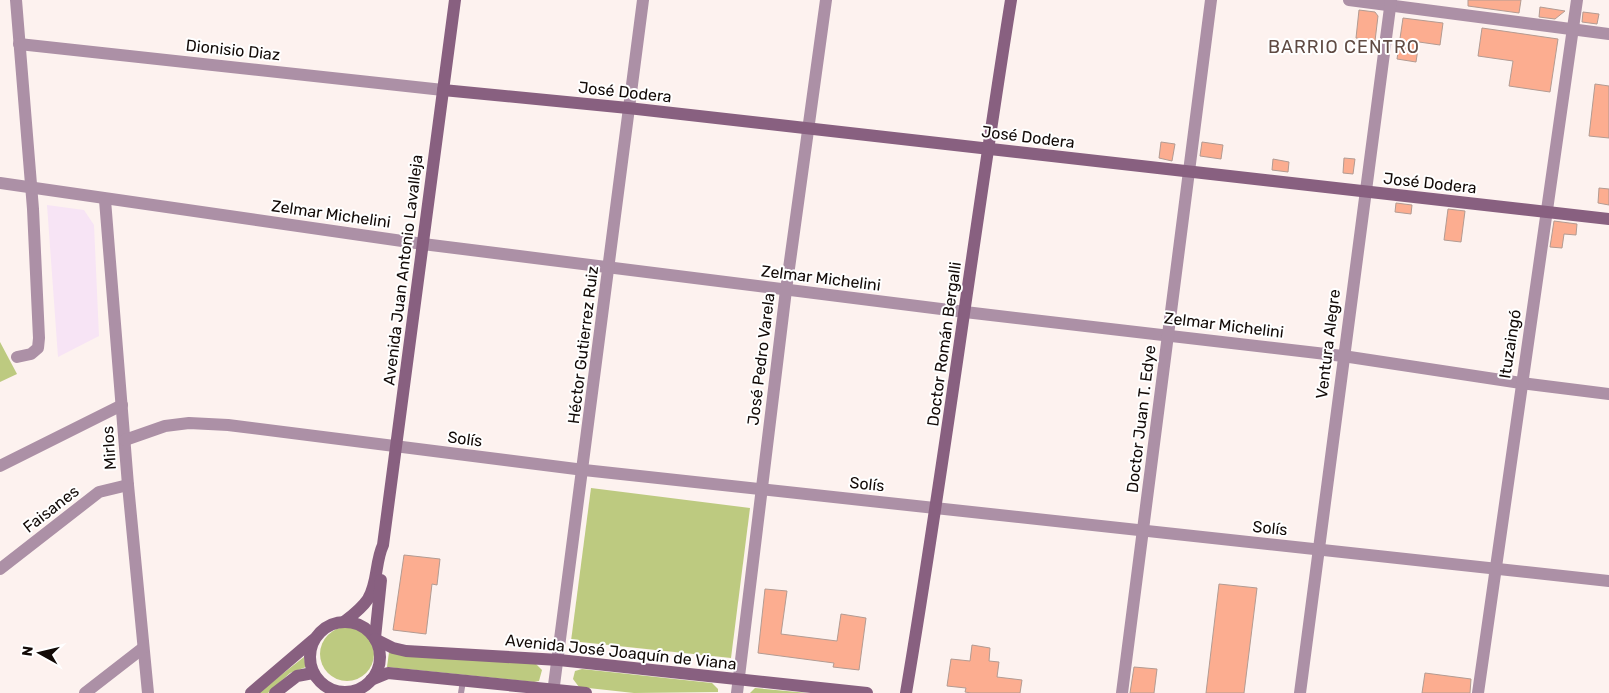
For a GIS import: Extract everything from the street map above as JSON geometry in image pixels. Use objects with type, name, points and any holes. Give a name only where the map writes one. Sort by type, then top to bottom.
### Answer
[{"type":"street","points":[[16,0],[31,186],[39,338],[38,348],[31,354],[17,357]]},
{"type":"street","name":"Avenida Juan Antonio Lavalleja","points":[[375,638],[384,555],[383,545],[455,0]]},
{"type":"street","name":"Héctor Gutierrez Ruiz","points":[[554,691],[584,470],[643,0]]},
{"type":"street","name":"José Pedro Varela","points":[[737,687],[786,290],[826,0]]},
{"type":"street","name":"Doctor Román Bergalli","points":[[906,693],[936,507],[1011,0]]},
{"type":"street","name":"Doctor Juan T. Edye","points":[[1122,693],[1144,530],[1187,172],[1211,0]]},
{"type":"street","points":[[1349,0],[1391,2],[1609,34]]},
{"type":"street","name":"Ituzaingó","points":[[1478,693],[1520,383],[1547,212],[1577,0]]},
{"type":"street","name":"Ventura Alegre","points":[[1300,693],[1364,193],[1391,2]]},
{"type":"street","name":"Dionisio Diaz","points":[[19,44],[443,90]]},
{"type":"street","name":"José Dodera","points":[[443,90],[809,128],[1364,193],[1609,219]]},
{"type":"street","name":"Zelmar Michelini","points":[[0,183],[31,186],[105,200],[423,244],[965,312],[1343,356],[1520,383],[1609,394]]},
{"type":"street","name":"Mirlos","points":[[105,200],[128,485],[148,693]]},
{"type":"street","points":[[0,466],[122,405]]},
{"type":"street","name":"Solís","points":[[125,440],[165,426],[189,423],[228,425],[584,470],[1609,580]]},
{"type":"street","name":"Faisanes","points":[[0,569],[99,492],[128,485]]},
{"type":"street","name":"Avenida Juan Antonio Lavalleja","points":[[345,621],[367,600],[372,591],[379,554],[383,545]]},
{"type":"street","points":[[251,693],[323,629],[333,623],[345,621],[364,627],[375,638],[380,655],[379,665],[367,686]]},
{"type":"street","points":[[315,638],[310,649],[310,662],[313,673],[320,682],[340,692],[348,692],[367,686],[388,673],[462,687],[586,693]]},
{"type":"street","name":"Avenida José Joaquín de Viana","points":[[375,638],[393,648],[406,650],[559,660],[737,687],[867,693]]},
{"type":"street","points":[[85,693],[144,648]]},
{"type":"street","points":[[275,693],[297,676],[313,673]]},
{"type":"shaded area","points":[[47,205],[84,210],[94,225],[99,336],[58,357]]},
{"type":"green space","points":[[0,342],[17,374],[0,382]]},
{"type":"green space","points":[[591,488],[750,508],[731,658],[571,641]]},
{"type":"green space","points":[[342,627],[352,627],[362,631],[370,639],[374,654],[370,669],[362,677],[352,681],[342,681],[332,677],[324,669],[320,659],[320,649],[324,639],[332,631]]},
{"type":"green space","points":[[389,652],[536,664],[542,670],[539,681],[534,682],[387,667]]},
{"type":"green space","points":[[304,657],[306,667],[290,673],[268,693],[258,693]]},
{"type":"green space","points":[[582,669],[712,683],[718,689],[718,692],[634,693],[579,687],[573,679],[575,671]]},
{"type":"green space","points":[[755,688],[808,693],[750,693]]},
{"type":"building","points":[[1468,0],[1521,0],[1519,13],[1468,6]]},
{"type":"building","points":[[1540,7],[1565,11],[1555,19],[1539,17]]},
{"type":"building","points":[[1359,10],[1375,12],[1378,16],[1375,41],[1356,38]]},
{"type":"building","points":[[1583,12],[1599,14],[1597,24],[1582,22]]},
{"type":"building","points":[[1403,18],[1443,23],[1440,45],[1419,42],[1416,62],[1397,59]]},
{"type":"building","points":[[1482,28],[1558,39],[1550,92],[1509,86],[1513,61],[1478,56]]},
{"type":"building","points":[[1595,84],[1609,86],[1609,138],[1589,136]]},
{"type":"building","points":[[1161,142],[1175,144],[1172,161],[1159,158]]},
{"type":"building","points":[[1202,142],[1223,145],[1221,159],[1200,156]]},
{"type":"building","points":[[1344,158],[1355,159],[1353,174],[1343,173]]},
{"type":"building","points":[[1273,159],[1289,162],[1288,172],[1272,170]]},
{"type":"building","points":[[1599,188],[1609,189],[1609,205],[1598,203]]},
{"type":"building","points":[[1396,203],[1412,205],[1411,214],[1395,212]]},
{"type":"building","points":[[1448,209],[1465,211],[1461,242],[1444,240]]},
{"type":"building","points":[[1554,221],[1577,224],[1576,235],[1564,234],[1562,248],[1550,247]]},
{"type":"building","points":[[404,555],[440,559],[437,585],[432,584],[426,634],[393,630]]},
{"type":"building","points":[[1219,584],[1257,588],[1244,693],[1206,693]]},
{"type":"building","points":[[765,589],[787,591],[781,634],[837,641],[841,614],[866,618],[859,670],[833,667],[834,663],[758,653]]},
{"type":"building","points":[[972,645],[990,648],[989,661],[999,662],[997,677],[1022,680],[1020,693],[971,693],[965,692],[966,688],[947,686],[951,659],[970,661]]},
{"type":"building","points":[[1134,667],[1157,669],[1154,693],[1130,693]]},
{"type":"building","points":[[1425,673],[1471,679],[1470,693],[1422,693]]},
{"type":"district","name":"BARRIO CENTRO","points":[[1344,47]]}]
